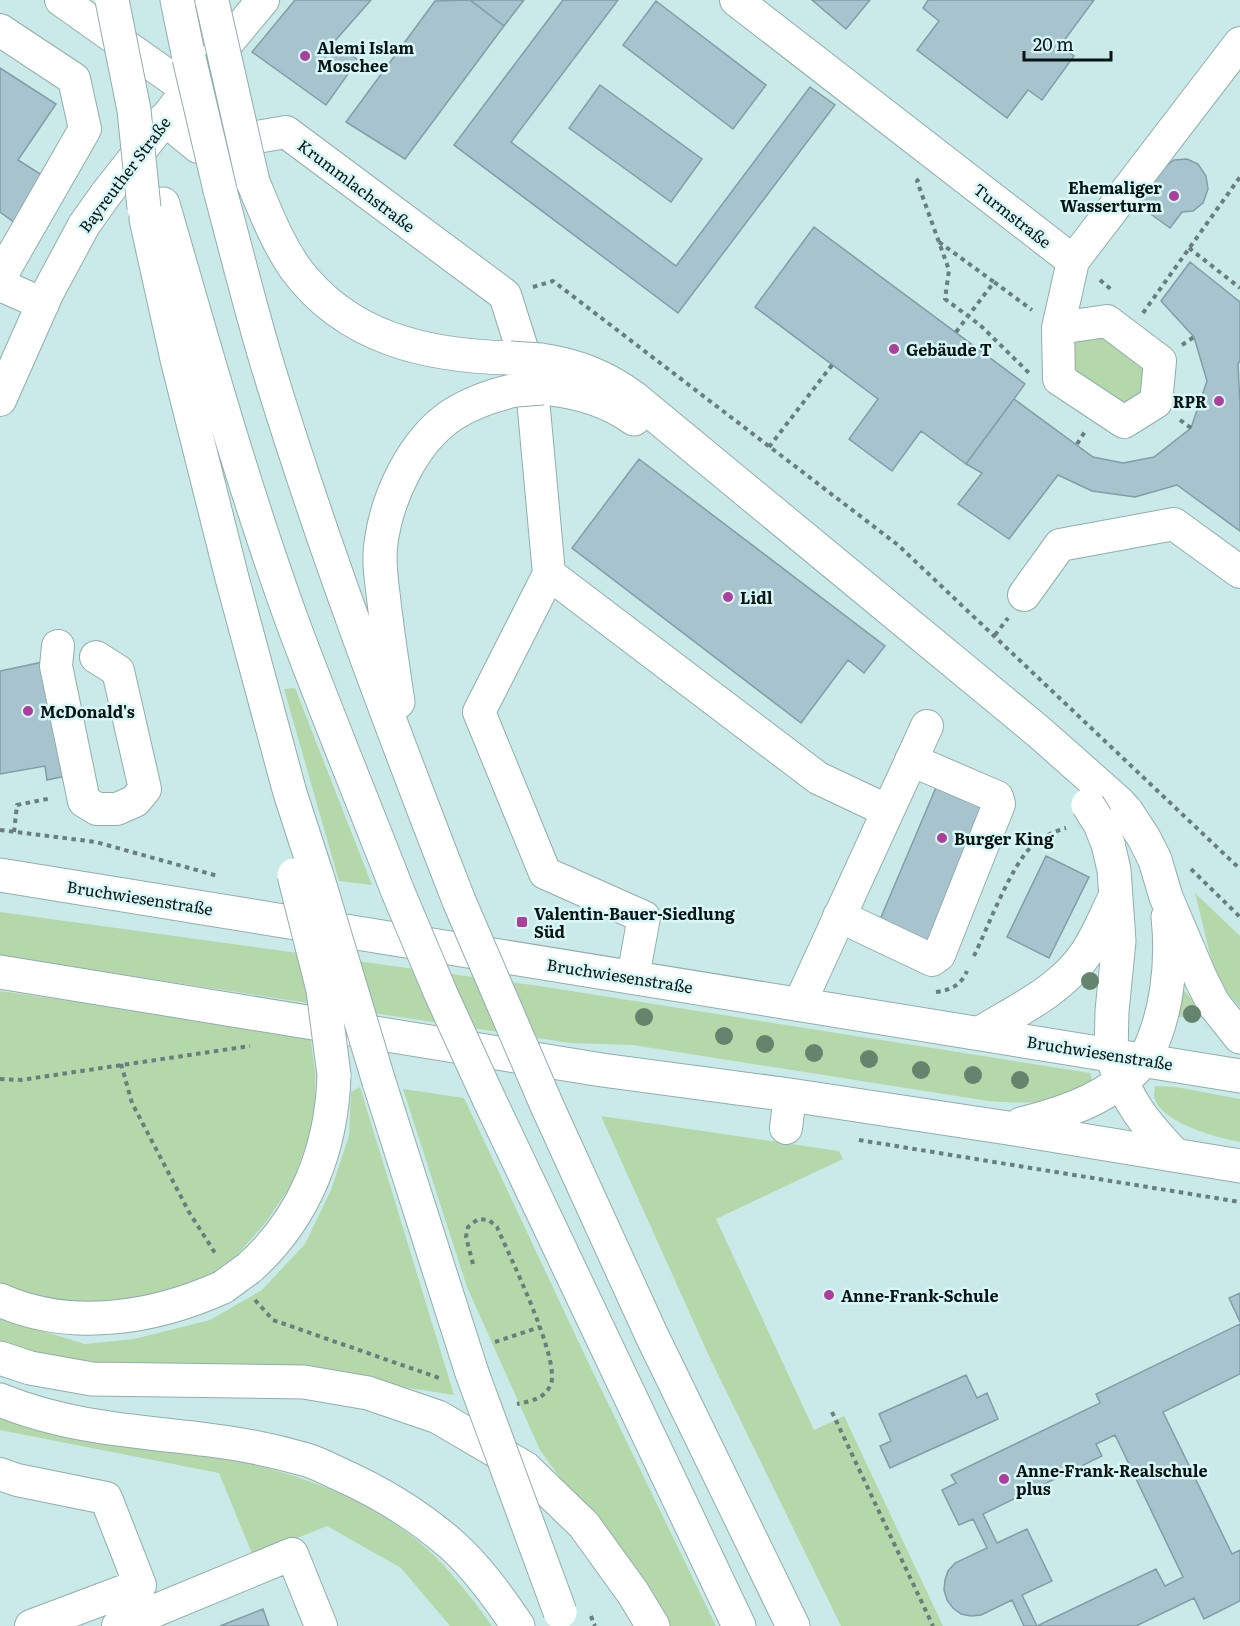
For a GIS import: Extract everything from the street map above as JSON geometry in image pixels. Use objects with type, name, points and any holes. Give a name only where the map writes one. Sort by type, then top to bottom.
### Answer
[{"type":"main road","points":[[0,1300],[43,1314],[72,1318],[119,1316],[193,1300],[236,1278],[262,1256],[297,1212],[315,1174],[330,1123],[334,1076],[306,877],[290,793],[232,578],[177,359],[153,206],[112,0]]},
{"type":"main road","points":[[212,0],[253,182],[269,221],[296,268],[319,294],[352,319],[399,343],[463,356],[527,374],[601,401],[624,412],[1029,746],[1088,805],[1100,824],[1108,844],[1114,870],[1119,940],[1112,1011],[1116,1068],[1144,1122],[1174,1155]]},
{"type":"main road","points":[[178,4],[188,74],[268,368],[312,503],[407,767],[459,901],[548,1108],[652,1336],[793,1626]]},
{"type":"main road","points":[[153,206],[208,362],[255,513],[295,629],[398,892],[489,1099],[739,1626]]},
{"type":"main road","points":[[407,767],[387,631],[381,571],[381,544],[391,498],[412,458],[439,425],[471,404],[492,395],[527,374],[575,366],[615,384],[633,397],[1039,732],[1118,802],[1144,838],[1155,860],[1166,897],[1213,1003],[1240,1037]]},
{"type":"main road","name":"Bruchwiesenstraße","points":[[0,875],[980,1033],[1116,1068]]},
{"type":"main road","points":[[306,877],[379,1082],[473,1369],[579,1622]]},
{"type":"main road","points":[[980,1033],[1050,991],[1066,977],[1088,950],[1115,897]]},
{"type":"main road","points":[[1008,1128],[1060,1114],[1084,1104],[1116,1068],[1144,1060],[1157,1033],[1166,988],[1169,923],[1166,897]]},
{"type":"main road","points":[[0,972],[602,1070],[790,1095],[1240,1166]]},
{"type":"main road","name":"Bruchwiesenstraße","points":[[1144,1060],[1240,1076]]},
{"type":"main road","points":[[0,1358],[30,1368],[92,1379],[304,1382],[368,1393],[438,1417],[525,1468],[584,1525],[633,1593],[653,1626]]},
{"type":"main road","points":[[0,1400],[76,1423],[122,1431],[255,1447],[309,1460],[369,1487],[425,1523],[453,1546],[480,1576],[518,1626]]},
{"type":"street","points":[[61,0],[188,74]]},
{"type":"street","name":"Bayreuther Straße","points":[[2,393],[43,304],[84,225],[164,119],[188,74],[263,0]]},
{"type":"street","name":"Turmstraße","points":[[736,0],[1073,261]]},
{"type":"street","points":[[0,30],[74,79],[85,129],[2,274],[8,288],[43,304]]},
{"type":"street","points":[[1058,328],[1073,261],[1240,43]]},
{"type":"street","name":"Krummlachstraße","points":[[164,119],[198,147],[286,132],[505,295]]},
{"type":"street","points":[[505,295],[531,377],[549,574],[479,712],[545,873],[644,917],[633,977]]},
{"type":"street","points":[[1024,595],[1060,545],[1174,524],[1240,572]]},
{"type":"street","points":[[549,574],[818,778],[888,811]]},
{"type":"street","points":[[58,646],[56,666],[84,801],[97,809],[117,808],[135,801],[145,789],[118,670],[96,657]]},
{"type":"street","points":[[800,1005],[927,726]]},
{"type":"street","points":[[839,916],[932,960],[939,955],[999,804],[997,796],[911,760]]},
{"type":"street","points":[[786,1128],[790,1095]]},
{"type":"street","points":[[0,1474],[17,1480],[106,1498],[140,1585],[31,1626]]},
{"type":"street","points":[[118,1626],[292,1554],[321,1626]]},
{"type":"path","points":[[1142,313],[1240,177]]},
{"type":"path","points":[[938,241],[1058,328]]},
{"type":"path","points":[[1189,248],[1240,288]]},
{"type":"path","points":[[505,295],[554,281],[898,545],[1240,869]]},
{"type":"path","points":[[956,333],[994,282]]},
{"type":"path","points":[[770,447],[832,365]]},
{"type":"path","points":[[1174,416],[1191,428]]},
{"type":"path","points":[[1077,444],[1085,431]]},
{"type":"path","points":[[0,830],[96,842],[228,878]]},
{"type":"path","points":[[0,1079],[21,1080],[257,1045]]},
{"type":"path","points":[[121,1065],[132,1103],[189,1212],[236,1278],[273,1320],[473,1369],[492,1342],[540,1327]]},
{"type":"path","points":[[474,1269],[466,1237],[468,1227],[478,1219],[489,1220],[497,1227],[540,1327],[550,1362],[551,1383],[539,1399],[515,1404]]},
{"type":"path","points":[[832,1412],[933,1626]]},
{"type":"green space","points":[[1092,330],[1144,363],[1148,390],[1122,405],[1073,373],[1070,343]]},
{"type":"green space","points":[[295,688],[372,885],[339,881],[284,689]]},
{"type":"green space","points":[[1195,893],[1240,936],[1240,1007],[1216,979]]},
{"type":"green space","points":[[0,912],[546,987],[1090,1073],[1092,1079],[1070,1095],[1044,1102],[988,1101],[633,1045],[570,1043],[0,956]]},
{"type":"green space","points":[[1181,987],[1208,1018],[1175,1017]]},
{"type":"green space","points":[[0,991],[310,1034],[315,1072],[316,1116],[293,1182],[266,1222],[238,1254],[189,1287],[100,1307],[28,1299],[0,1285]]},
{"type":"green space","points":[[1155,1086],[1176,1087],[1240,1099],[1240,1142],[1204,1133],[1166,1114],[1154,1096]]},
{"type":"green space","points":[[360,1087],[454,1395],[346,1378],[234,1367],[81,1362],[45,1355],[0,1342],[0,1318],[85,1344],[134,1339],[210,1320],[262,1290],[305,1244],[331,1190],[349,1136],[351,1092]]},
{"type":"green space","points":[[403,1089],[464,1098],[588,1362],[716,1626],[666,1626],[540,1450],[467,1287]]},
{"type":"green space","points":[[601,1116],[839,1151],[843,1159],[716,1219],[814,1430],[844,1416],[943,1626],[841,1626],[709,1356]]},
{"type":"green space","points":[[0,1416],[85,1439],[203,1456],[270,1469],[346,1496],[392,1522],[425,1547],[466,1591],[492,1626],[450,1626],[401,1568],[327,1526],[253,1556],[219,1473],[0,1430]]},
{"type":"building","name":"Alemi Islam Moschee","points":[[295,0],[371,0],[334,42],[358,60],[326,105],[252,52]]},
{"type":"building","points":[[470,0],[504,26],[405,159],[346,122],[435,1]]},
{"type":"building","points":[[470,0],[524,0],[504,26]]},
{"type":"building","points":[[563,0],[618,0],[511,142],[676,266],[810,87],[835,105],[678,313],[454,145]]},
{"type":"building","points":[[812,0],[870,0],[846,29]]},
{"type":"building","points":[[928,0],[1094,0],[1060,46],[1074,56],[1042,100],[1028,90],[1007,118],[917,50],[939,21],[923,8]]},
{"type":"building","points":[[656,1],[766,85],[733,129],[623,45]]},
{"type":"building","points":[[0,68],[56,104],[18,160],[45,177],[15,223],[0,212]]},
{"type":"building","points":[[600,85],[702,159],[671,202],[569,128]]},
{"type":"building","name":"Ehemaliger Wasserturm","points":[[1187,159],[1198,164],[1206,176],[1208,189],[1203,203],[1193,211],[1182,212],[1170,228],[1137,204],[1163,168],[1174,160]]},
{"type":"building","name":"Gebäude T","points":[[814,227],[1025,384],[966,464],[921,431],[892,471],[849,439],[878,399],[755,307]]},
{"type":"building","name":"RPR","points":[[1190,262],[1240,302],[1240,361],[1238,364],[1240,531],[1177,485],[1135,497],[1092,491],[1058,475],[1009,539],[958,504],[982,473],[966,464],[1014,399],[1093,457],[1123,463],[1154,457],[1191,428],[1207,381],[1194,337],[1161,301]]},
{"type":"building","name":"Lidl","points":[[639,459],[885,646],[864,673],[848,660],[801,723],[572,548]]},
{"type":"building","name":"McDonald's","points":[[43,662],[71,775],[47,780],[45,766],[0,774],[0,671]]},
{"type":"building","points":[[940,778],[990,799],[927,950],[876,929]]},
{"type":"building","points":[[1046,856],[1089,877],[1049,958],[1007,937]]},
{"type":"building","points":[[1240,1293],[1240,1322],[1229,1298]]},
{"type":"building","name":"Anne-Frank-Realschule plus","points":[[1240,1324],[1240,1374],[1163,1412],[1232,1554],[1240,1550],[1240,1601],[1204,1619],[1194,1598],[1136,1626],[1024,1626],[1012,1600],[981,1615],[971,1616],[961,1614],[947,1600],[944,1590],[948,1571],[955,1563],[987,1548],[973,1519],[959,1525],[942,1490],[956,1483],[951,1475],[1100,1403],[1096,1394]],"holes":[[[1115,1435],[1183,1577],[1165,1586],[1156,1569],[1037,1626],[1022,1595],[1052,1581],[1027,1529],[997,1543],[983,1514],[1102,1456],[1096,1444]]]},
{"type":"building","points":[[966,1375],[977,1398],[987,1393],[998,1419],[890,1468],[880,1446],[891,1441],[879,1414]]},
{"type":"building","points":[[263,1609],[269,1626],[220,1626]]},
{"type":"place","name":"Alemi Islam Moschee","points":[[305,56]]},
{"type":"place","name":"Ehemaliger Wasserturm","points":[[1174,196]]},
{"type":"place","name":"Gebäude T","points":[[894,349]]},
{"type":"place","name":"RPR","points":[[1219,401]]},
{"type":"place","name":"Lidl","points":[[728,597]]},
{"type":"place","name":"McDonald's","points":[[28,711]]},
{"type":"place","name":"Burger King","points":[[942,838]]},
{"type":"place","name":"Valentin-Bauer-Siedlung Süd","points":[[522,922]]},
{"type":"place","name":"Anne-Frank-Schule","points":[[829,1295]]},
{"type":"place","name":"Anne-Frank-Realschule plus","points":[[1004,1479]]}]
